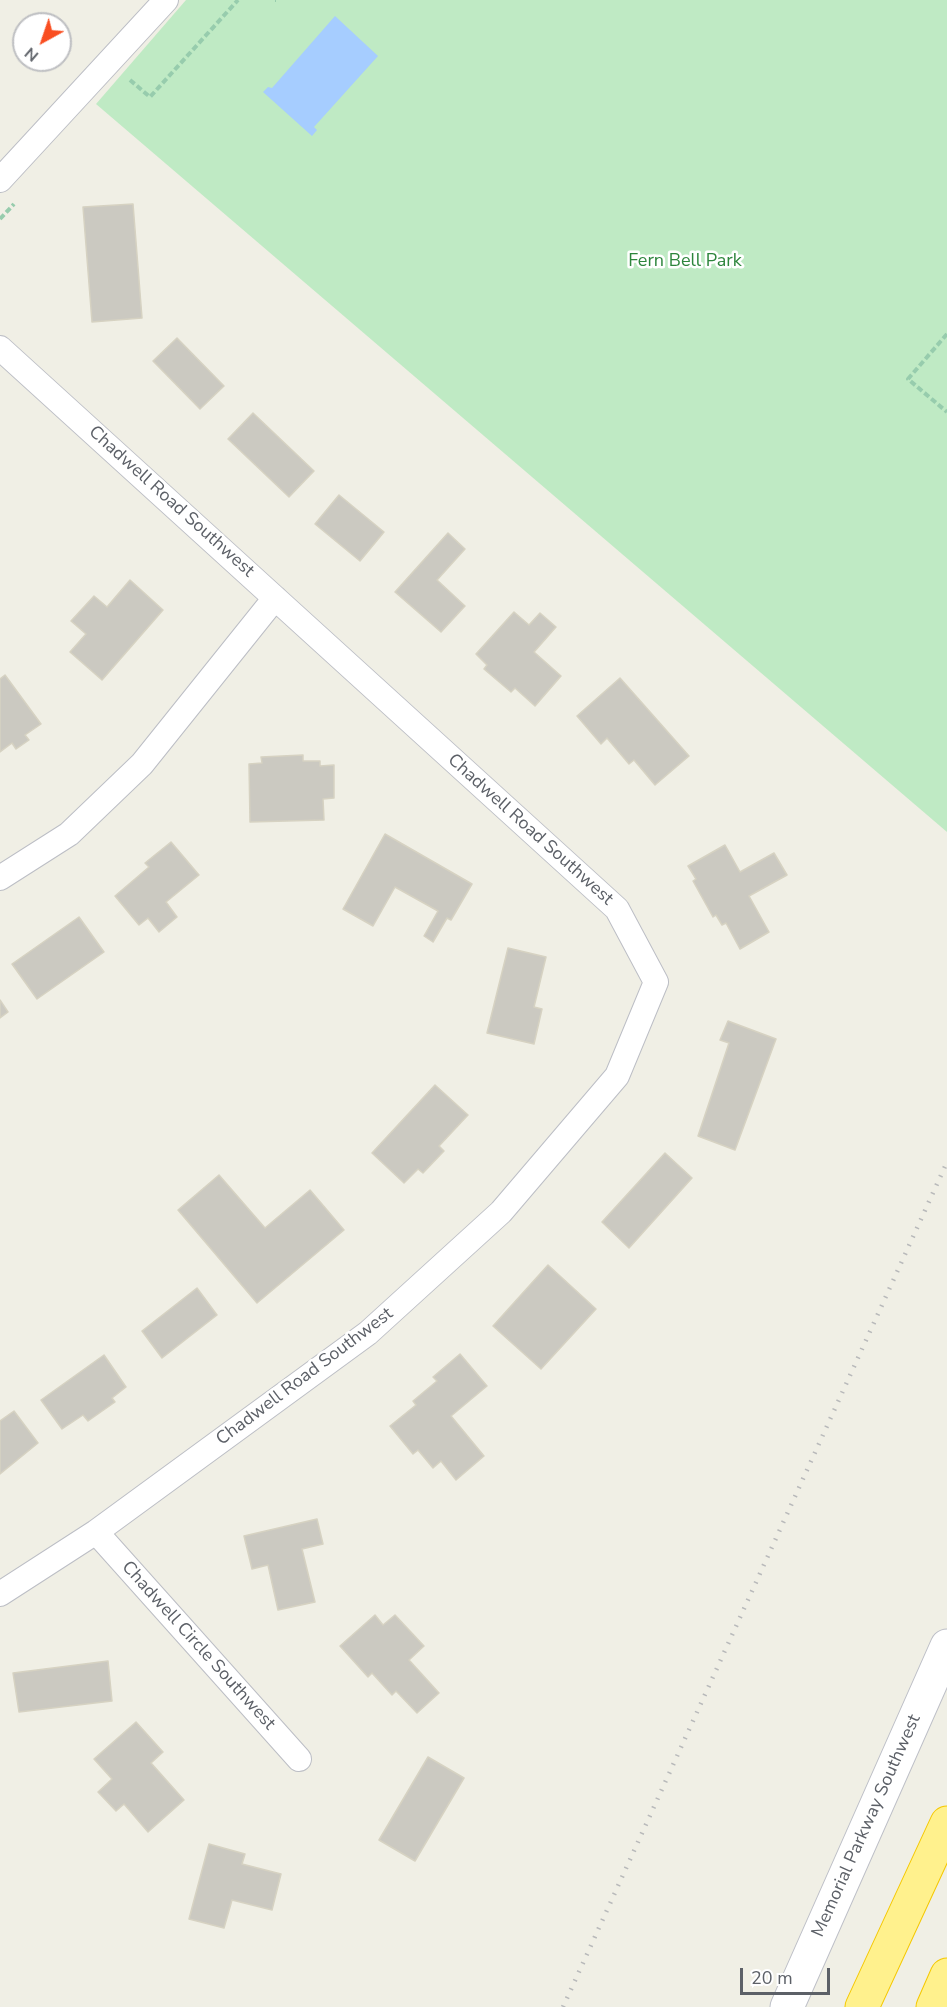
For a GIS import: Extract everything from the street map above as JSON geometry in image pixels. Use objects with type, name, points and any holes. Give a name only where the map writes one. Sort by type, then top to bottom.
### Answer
[{"type":"highway","points":[[862,2007],[947,1823]]},
{"type":"highway","points":[[933,2007],[947,1975]]},
{"type":"main road","name":"Memorial Parkway Southwest","points":[[787,2007],[947,1646]]},
{"type":"street","points":[[0,180],[67,111],[166,0]]},
{"type":"street","name":"Chadwell Road Southwest","points":[[0,348],[617,909],[657,982],[617,1076],[501,1212],[368,1333],[96,1532],[0,1594]]},
{"type":"street","points":[[0,878],[69,834],[142,764],[275,598]]},
{"type":"street","name":"Chadwell Circle Southwest","points":[[96,1532],[300,1759]]},
{"type":"path","points":[[127,78],[150,97],[238,0]]},
{"type":"path","points":[[947,334],[908,380],[947,412]]},
{"type":"green space","name":"Fern Bell Park","points":[[186,0],[947,0],[947,832],[96,104]]},
{"type":"water","points":[[335,16],[378,56],[314,127],[317,130],[312,136],[263,92],[268,87],[272,88]]},
{"type":"building","points":[[133,204],[142,318],[92,322],[83,207]]},
{"type":"building","points":[[177,338],[224,386],[200,409],[153,361]]},
{"type":"building","points":[[253,413],[314,471],[289,497],[228,439]]},
{"type":"building","points":[[339,495],[384,532],[360,561],[315,524]]},
{"type":"building","points":[[448,533],[465,549],[437,580],[465,606],[441,632],[395,592]]},
{"type":"building","points":[[130,580],[163,610],[102,680],[70,652],[86,634],[71,621],[94,596],[107,607]]},
{"type":"building","points":[[514,612],[529,625],[540,613],[556,627],[534,652],[561,676],[535,706],[515,688],[511,692],[484,669],[487,665],[476,654]]},
{"type":"building","points":[[5,675],[41,724],[25,735],[29,740],[16,749],[12,743],[0,752],[0,679]]},
{"type":"building","points":[[620,678],[689,756],[655,785],[634,760],[629,764],[607,738],[601,744],[577,716]]},
{"type":"building","points":[[303,755],[303,761],[320,761],[320,766],[334,765],[334,798],[323,799],[324,820],[250,822],[249,764],[262,763],[261,757]]},
{"type":"building","points":[[385,834],[472,884],[451,920],[447,918],[433,942],[424,936],[438,911],[395,887],[373,926],[343,909]]},
{"type":"building","points":[[171,842],[199,875],[166,902],[177,917],[159,932],[148,918],[139,925],[115,896],[149,867],[145,863]]},
{"type":"building","points":[[725,845],[740,872],[774,853],[787,875],[749,896],[769,932],[740,949],[726,923],[722,925],[716,915],[713,917],[693,881],[696,879],[688,866]]},
{"type":"building","points":[[79,917],[104,952],[37,999],[12,964]]},
{"type":"building","points":[[508,948],[546,957],[534,1007],[542,1009],[534,1044],[487,1033]]},
{"type":"building","points":[[0,1000],[8,1012],[0,1018]]},
{"type":"building","points":[[728,1021],[776,1039],[735,1150],[698,1136],[729,1043],[720,1040]]},
{"type":"building","points":[[435,1085],[468,1115],[439,1146],[444,1151],[423,1173],[418,1169],[404,1183],[372,1153]]},
{"type":"building","points":[[665,1153],[692,1178],[629,1248],[602,1222]]},
{"type":"building","points":[[219,1175],[265,1228],[310,1190],[344,1230],[257,1303],[178,1210]]},
{"type":"building","points":[[548,1265],[596,1309],[541,1369],[493,1326]]},
{"type":"building","points":[[197,1288],[217,1315],[162,1358],[142,1331]]},
{"type":"building","points":[[460,1354],[487,1386],[451,1416],[484,1456],[456,1480],[441,1461],[433,1468],[418,1450],[413,1454],[390,1426],[416,1405],[413,1401],[437,1381],[433,1377]]},
{"type":"building","points":[[104,1355],[126,1387],[112,1398],[115,1402],[88,1421],[83,1415],[62,1429],[41,1400]]},
{"type":"building","points":[[14,1411],[38,1443],[0,1474],[0,1421]]},
{"type":"building","points":[[317,1519],[323,1544],[302,1549],[315,1602],[278,1610],[268,1565],[252,1569],[244,1536]]},
{"type":"building","points":[[375,1615],[383,1625],[395,1615],[424,1646],[409,1660],[439,1693],[417,1713],[396,1691],[392,1695],[372,1673],[368,1677],[340,1646]]},
{"type":"building","points":[[108,1661],[112,1701],[19,1712],[13,1673]]},
{"type":"building","points":[[136,1722],[163,1752],[151,1763],[184,1800],[148,1832],[124,1804],[116,1811],[98,1792],[112,1779],[94,1759]]},
{"type":"building","points":[[428,1757],[464,1778],[415,1861],[379,1840]]},
{"type":"building","points":[[209,1844],[245,1854],[242,1864],[281,1874],[272,1910],[232,1900],[224,1928],[189,1919]]},
{"type":"railway","points":[[563,2007],[947,1162]]}]
